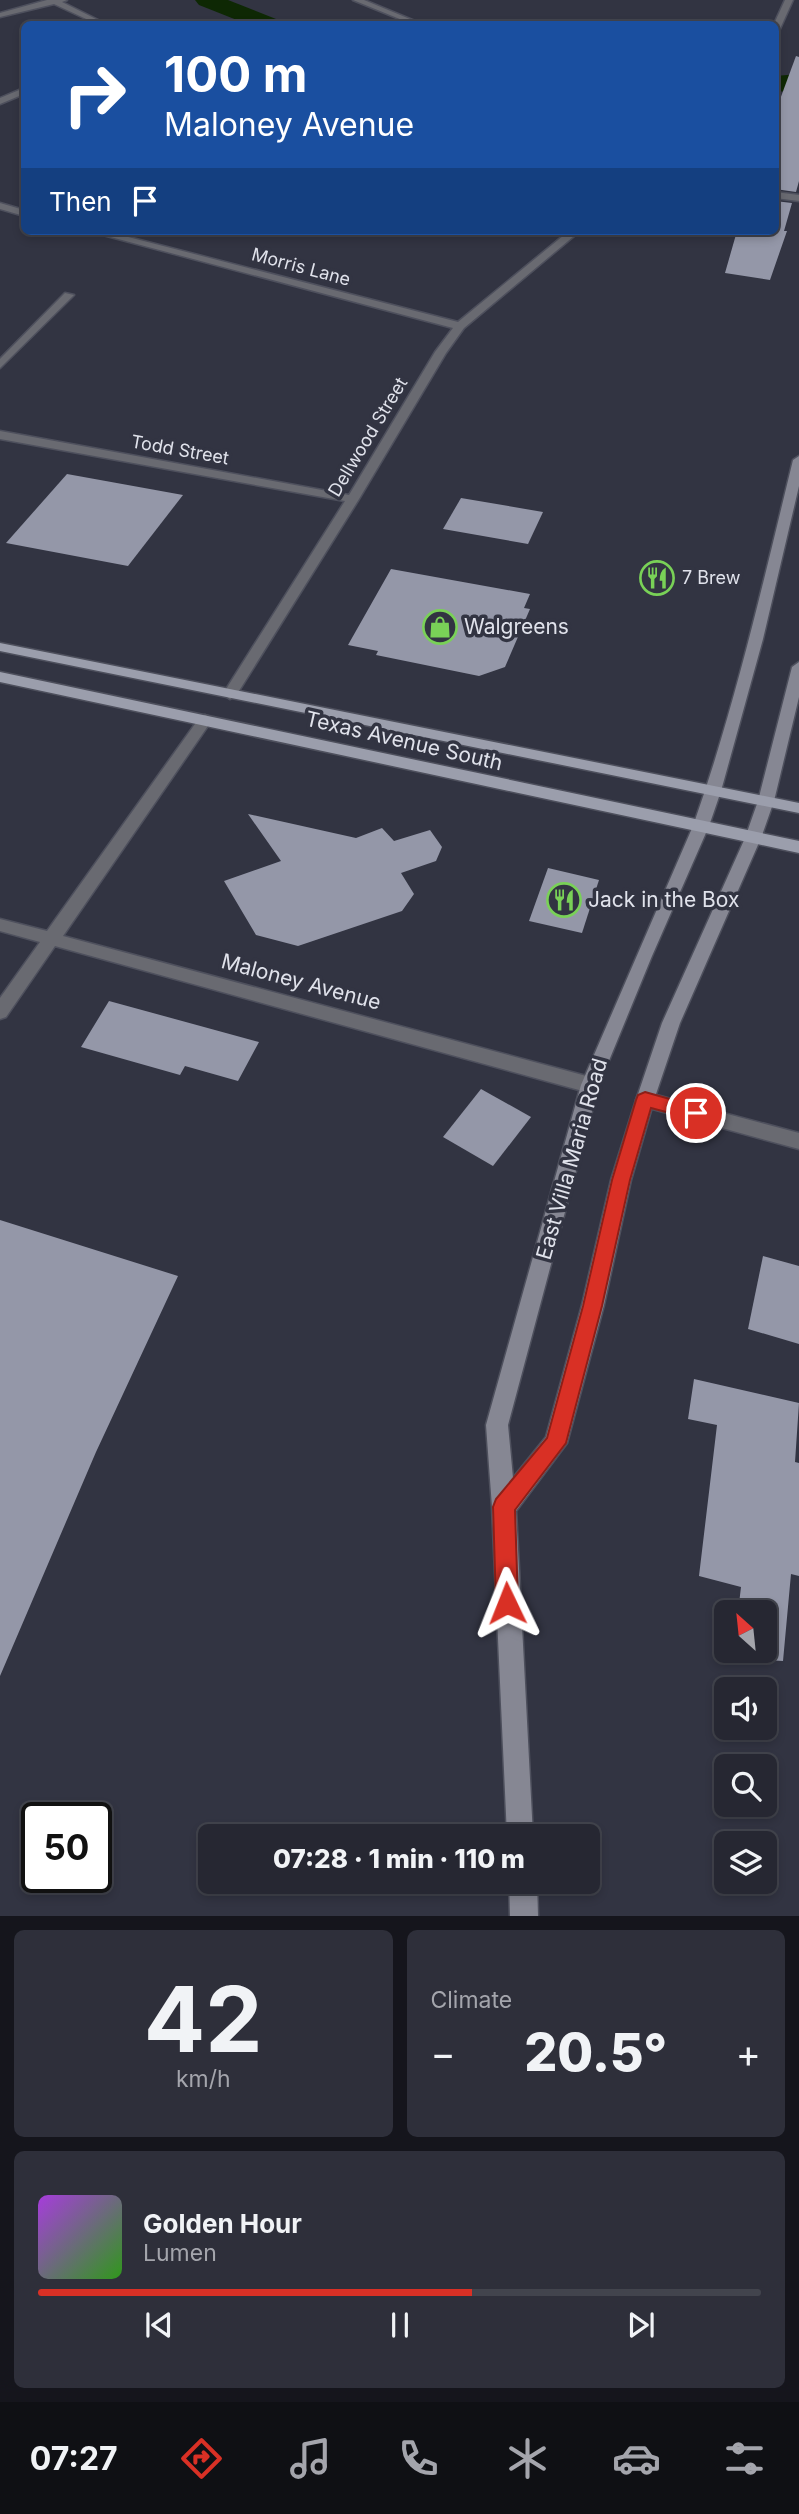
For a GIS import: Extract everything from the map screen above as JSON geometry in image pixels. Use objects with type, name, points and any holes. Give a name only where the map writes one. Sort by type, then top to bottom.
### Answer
[{"type":"main road","name":"East Villa Maria Road","points":[[519,1824],[504,1507],[497,1425],[590,1085],[701,826],[713,791],[755,639],[799,460]]},
{"type":"main road","name":"Texas Avenue South","points":[[0,647],[799,808]]},
{"type":"main road","points":[[504,1507],[556,1443],[593,1306],[621,1180],[645,1100],[671,1023],[753,838],[766,801],[799,667]]},
{"type":"main road","name":"Texas Avenue South","points":[[0,677],[799,847]]},
{"type":"main road","points":[[523,1894],[524,1916]]},
{"type":"street","points":[[357,0],[410,21]]},
{"type":"street","points":[[779,22],[789,0]]},
{"type":"street","points":[[0,15],[56,1],[96,21]]},
{"type":"street","points":[[0,101],[21,92]]},
{"type":"street","points":[[779,196],[799,198]]},
{"type":"street","points":[[0,206],[21,212]]},
{"type":"street","name":"Morris Lane","points":[[108,235],[460,326]]},
{"type":"street","name":"Dellwood Street","points":[[230,694],[353,499],[441,352],[460,326],[570,235]]},
{"type":"street","points":[[0,365],[69,295]]},
{"type":"street","name":"Todd Street","points":[[0,435],[353,499]]},
{"type":"street","points":[[0,1012],[205,720]]},
{"type":"street","name":"Maloney Avenue","points":[[0,925],[590,1085]]},
{"type":"street","points":[[645,1100],[799,1140]]},
{"type":"building","points":[[796,56],[799,57],[799,181],[796,192],[779,190],[779,102]]},
{"type":"building","points":[[779,201],[792,203],[784,231],[787,231],[770,280],[725,273],[736,235],[779,235]]},
{"type":"building","points":[[67,474],[183,495],[128,566],[6,543]]},
{"type":"building","points":[[461,498],[543,512],[528,544],[443,529]]},
{"type":"building","name":"Walgreens","points":[[391,569],[530,594],[524,608],[530,609],[505,667],[479,676],[376,655],[378,651],[348,645]]},
{"type":"building","points":[[248,814],[356,838],[382,828],[394,841],[430,830],[442,847],[436,861],[401,873],[414,894],[402,911],[298,946],[256,935],[224,881],[281,861]]},
{"type":"building","name":"Jack in the Box","points":[[548,868],[599,880],[582,933],[529,921]]},
{"type":"building","points":[[109,1001],[259,1042],[238,1081],[185,1066],[180,1075],[81,1047]]},
{"type":"building","points":[[481,1089],[531,1117],[493,1166],[443,1137]]},
{"type":"building","points":[[0,1220],[178,1276],[96,1452],[0,1676]]},
{"type":"building","points":[[763,1256],[799,1266],[799,1344],[748,1329]]},
{"type":"building","points":[[694,1379],[799,1403],[795,1462],[799,1463],[799,1576],[791,1574],[783,1661],[777,1661],[777,1600],[739,1600],[741,1587],[699,1576],[717,1425],[688,1419]]},
{"type":"waterway","points":[[207,0],[260,21]]},
{"type":"waterway","points":[[779,84],[799,82]]},
{"type":"place","name":"7 Brew","points":[[657,578]]},
{"type":"place","name":"Walgreens","points":[[440,627]]},
{"type":"place","name":"Jack in the Box","points":[[564,900]]},
{"type":"route","points":[[507,1603],[504,1507],[556,1443],[593,1306],[621,1180],[645,1100],[696,1113]]}]
